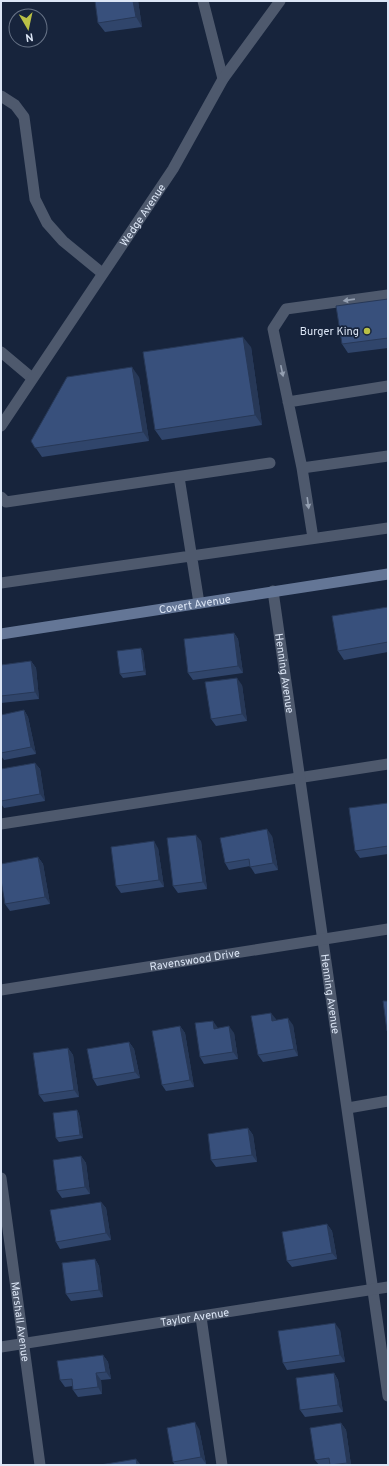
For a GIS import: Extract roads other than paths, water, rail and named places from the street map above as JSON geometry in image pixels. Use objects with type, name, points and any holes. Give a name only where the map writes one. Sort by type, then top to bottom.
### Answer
[{"type":"main road","name":"Covert Avenue","points":[[1,634],[388,574]]},
{"type":"street","points":[[203,1],[223,79]]},
{"type":"street","name":"Wedge Avenue","points":[[1,426],[173,169],[223,79],[280,1]]},
{"type":"street","points":[[1,96],[15,105],[24,117],[35,199],[47,223],[63,241],[102,273]]},
{"type":"street","points":[[313,538],[302,468],[273,329],[286,309],[388,294]]},
{"type":"street","points":[[1,352],[32,378]]},
{"type":"street","points":[[288,402],[388,386]]},
{"type":"street","points":[[302,468],[388,456]]},
{"type":"street","points":[[3,503],[270,463]]},
{"type":"street","points":[[179,477],[199,603]]},
{"type":"street","points":[[1,583],[388,528]]},
{"type":"street","name":"Henning Avenue","points":[[273,591],[324,939],[388,1396]]},
{"type":"street","points":[[1,824],[388,764]]},
{"type":"street","name":"Ravenswood Drive","points":[[1,990],[388,929]]},
{"type":"street","points":[[348,1108],[388,1101]]},
{"type":"street","name":"Marshall Avenue","points":[[1,1178],[40,1465]]},
{"type":"street","name":"Taylor Avenue","points":[[1,1347],[388,1287]]},
{"type":"street","points":[[201,1317],[222,1465]]},
{"type":"place","name":"Burger King","points":[[367,331]]}]
